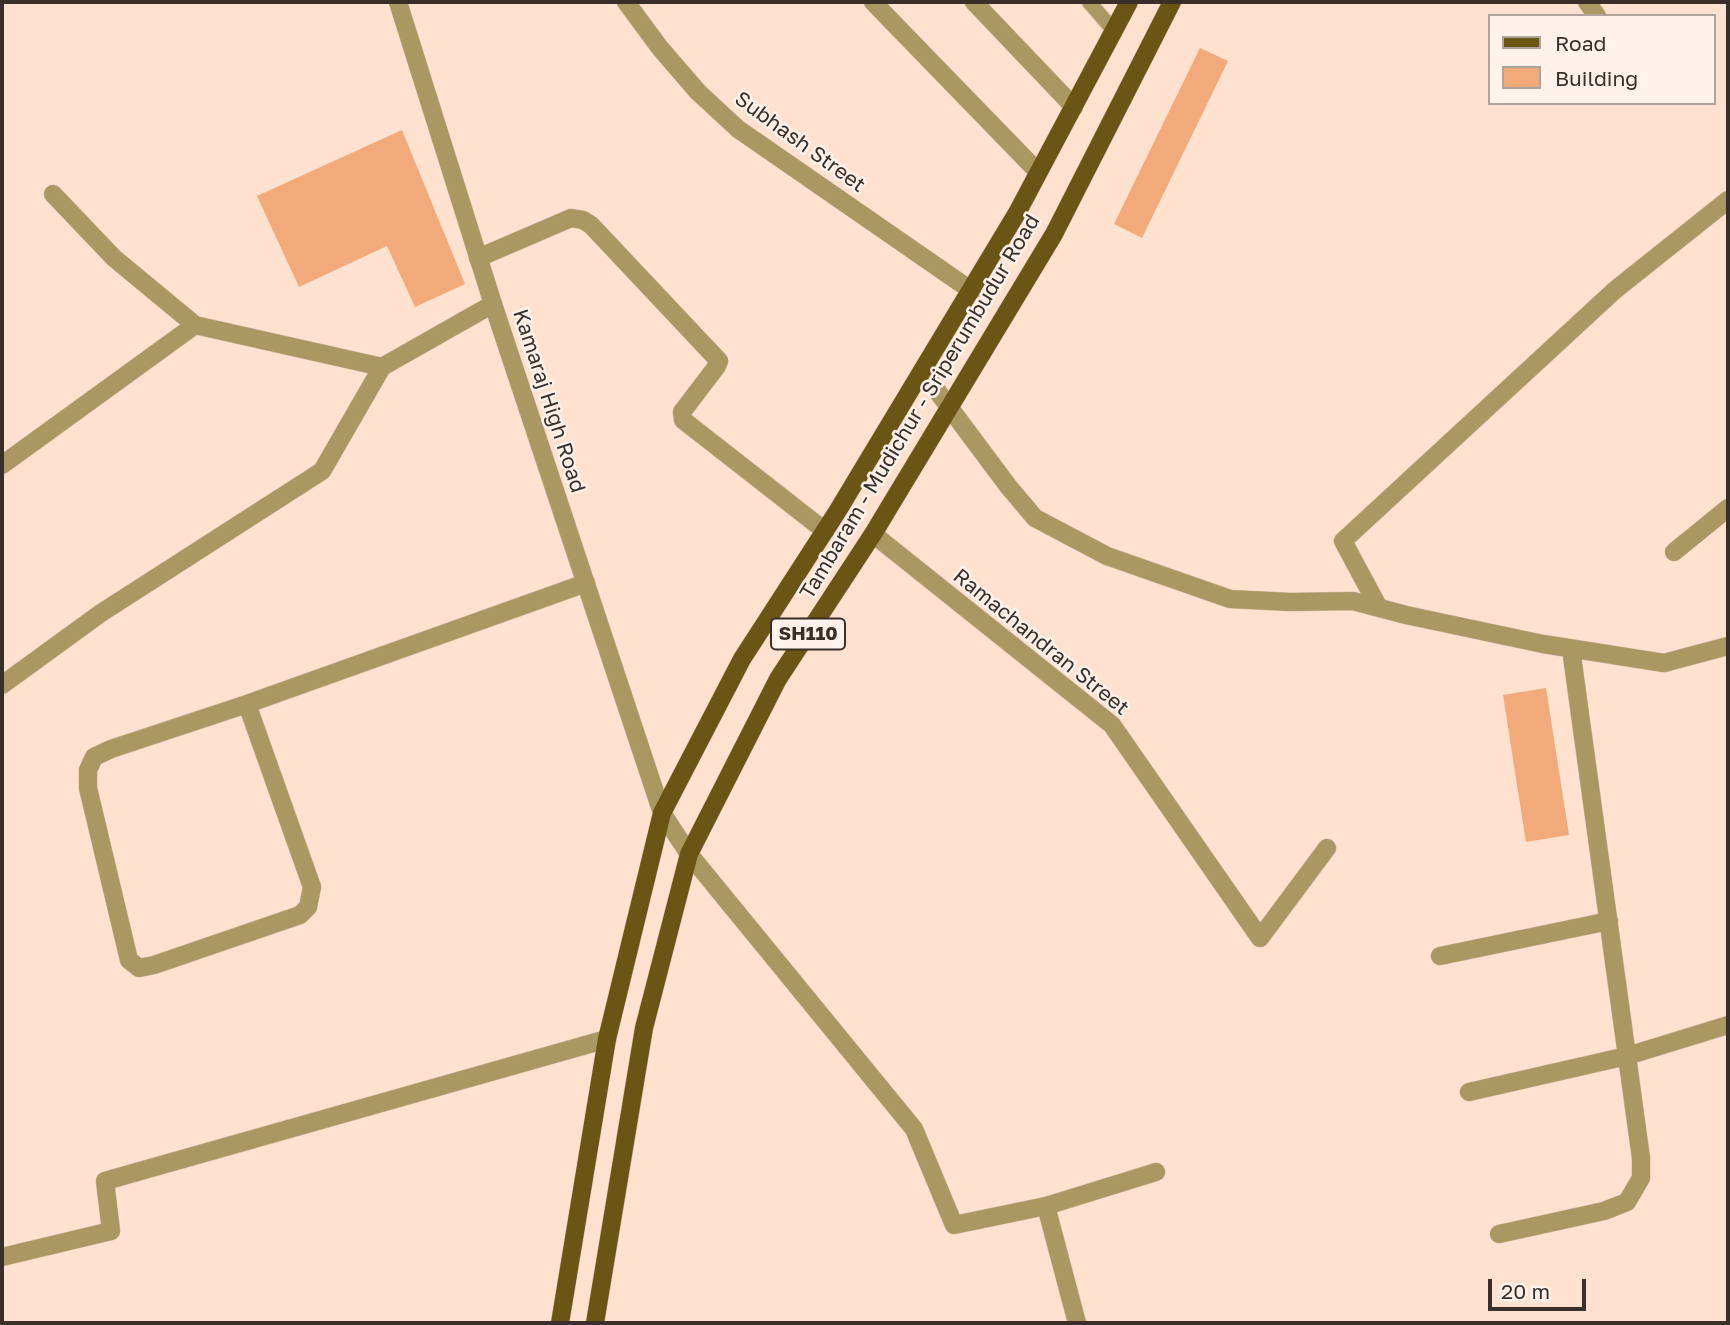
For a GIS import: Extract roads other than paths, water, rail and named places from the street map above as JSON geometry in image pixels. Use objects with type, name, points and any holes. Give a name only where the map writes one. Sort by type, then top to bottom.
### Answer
[{"type":"main road","name":"Tambaram - Mudichur - Sriperumbudur Road","points":[[560,1323],[607,1039],[662,813],[742,659],[825,531],[972,291],[1129,2]]},
{"type":"main road","name":"Tambaram - Mudichur - Sriperumbudur Road","points":[[595,1323],[644,1028],[689,854],[778,679],[873,534],[1054,234],[1172,2]]},
{"type":"street","name":"Kamaraj High Road","points":[[398,2],[478,258],[662,813],[689,854],[914,1129],[954,1225],[1046,1206]]},
{"type":"street","name":"Subhash Street","points":[[626,2],[675,66],[698,92],[738,129],[972,291]]},
{"type":"street","points":[[873,2],[1038,172]]},
{"type":"street","points":[[974,2],[1074,107]]},
{"type":"street","points":[[53,194],[114,258],[195,325],[382,367]]},
{"type":"street","points":[[1378,608],[1343,541],[1615,290],[1728,200]]},
{"type":"street","points":[[478,258],[571,218],[591,225],[719,361],[718,366],[682,412],[683,420],[825,531]]},
{"type":"street","points":[[2,685],[101,613],[322,471],[382,367],[493,304]]},
{"type":"street","points":[[2,465],[195,325]]},
{"type":"street","points":[[923,372],[1035,518],[1107,556],[1230,599],[1353,601],[1430,621],[1571,649],[1664,663],[1728,646]]},
{"type":"street","points":[[1674,552],[1728,508]]},
{"type":"street","name":"Ramachandran Street","points":[[873,534],[1112,725],[1261,938],[1327,848]]},
{"type":"street","points":[[247,704],[312,887],[308,907],[300,915],[139,968],[129,960],[88,788],[88,770],[94,757],[586,583]]},
{"type":"street","points":[[1499,1234],[1604,1211],[1627,1202],[1641,1178],[1641,1158],[1571,649]]},
{"type":"street","points":[[1440,956],[1609,921]]},
{"type":"street","points":[[1469,1092],[1627,1056],[1728,1025]]},
{"type":"street","points":[[2,1258],[111,1231],[105,1181],[607,1039]]},
{"type":"street","points":[[1076,1323],[1046,1206],[1156,1172]]},
{"type":"lane","points":[[1089,2],[1115,32]]}]
